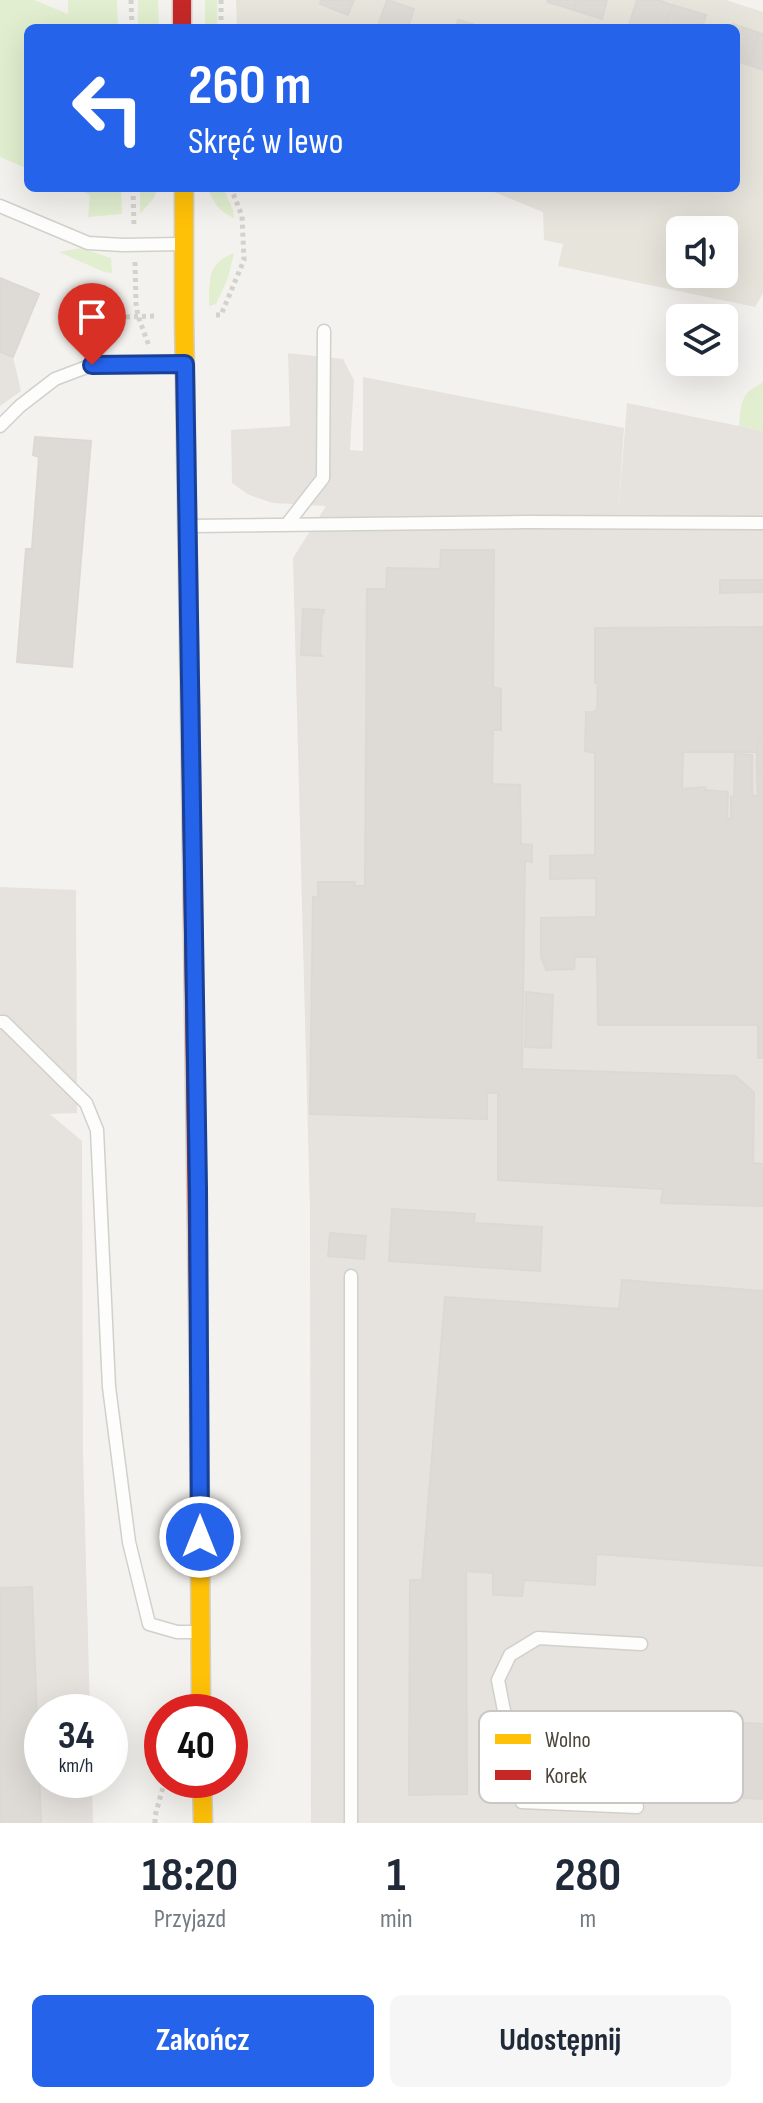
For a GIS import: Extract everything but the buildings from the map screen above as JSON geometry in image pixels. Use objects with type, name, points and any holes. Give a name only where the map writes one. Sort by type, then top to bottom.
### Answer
[{"type":"street","points":[[182,0],[182,24]]},
{"type":"street","points":[[184,192],[198,1188],[201,1694]]},
{"type":"street","points":[[202,1798],[203,1823]]},
{"type":"lane","points":[[0,206],[88,243],[184,244]]},
{"type":"lane","points":[[288,523],[323,478],[324,331]]},
{"type":"lane","points":[[0,426],[55,379],[92,365],[185,364]]},
{"type":"lane","points":[[188,526],[288,523],[763,523]]},
{"type":"lane","points":[[0,1022],[4,1022],[86,1103],[97,1130],[109,1387],[129,1542],[149,1624],[177,1632],[200,1632]]},
{"type":"lane","points":[[351,1276],[351,1823]]},
{"type":"lane","points":[[504,1711],[498,1680],[510,1655],[538,1638],[641,1644]]},
{"type":"lane","points":[[545,1803],[637,1807]]},
{"type":"path","points":[[131,0],[132,24]]},
{"type":"path","points":[[221,0],[221,24]]},
{"type":"path","points":[[133,192],[136,304],[149,346],[145,366]]},
{"type":"path","points":[[155,1823],[160,1798]]},
{"type":"shaded area","points":[[236,0],[726,0],[763,12],[763,293],[755,307],[558,266],[563,244],[544,240],[543,212],[494,192],[740,192],[740,24],[237,24]]},
{"type":"shaded area","points":[[0,352],[13,357],[21,391],[0,406]]},
{"type":"shaded area","points":[[288,353],[343,359],[354,380],[350,450],[363,451],[363,377],[624,428],[619,506],[326,506],[273,503],[249,495],[232,483],[231,430],[290,426]]},
{"type":"shaded area","points":[[627,403],[763,431],[763,1823],[311,1823],[310,1212],[293,558],[326,506],[619,506]]},
{"type":"shaded area","points":[[0,887],[76,890],[77,1113],[50,1114],[82,1141],[83,1453],[90,1694],[24,1694],[24,1798],[92,1798],[93,1823],[0,1823]]},
{"type":"green space","points":[[0,0],[34,0],[68,14],[68,0],[117,0],[118,24],[24,24],[24,167],[0,157]]},
{"type":"green space","points":[[138,0],[158,0],[159,24],[138,24]]},
{"type":"green space","points":[[205,0],[217,0],[217,24],[205,24]]},
{"type":"green space","points":[[84,192],[121,192],[122,214],[88,217],[90,195]]},
{"type":"green space","points":[[140,192],[156,192],[154,198],[140,214]]},
{"type":"green space","points":[[210,192],[225,192],[234,218],[224,213]]},
{"type":"green space","points":[[81,248],[111,258],[112,273],[59,252]]},
{"type":"green space","points":[[234,253],[228,278],[216,304],[209,306],[213,269]]},
{"type":"green space","points":[[763,381],[763,431],[739,426],[745,397]]},
{"type":"traffic: slow","points":[[184,192],[190,707]]},
{"type":"traffic: slow","points":[[199,1381],[201,1694]]},
{"type":"traffic: slow","points":[[202,1798],[203,1823]]},
{"type":"traffic: jam","points":[[182,0],[182,24]]},
{"type":"traffic: jam","points":[[190,707],[199,1381]]},
{"type":"route","points":[[92,365],[185,364],[198,1188],[200,1537]]}]
